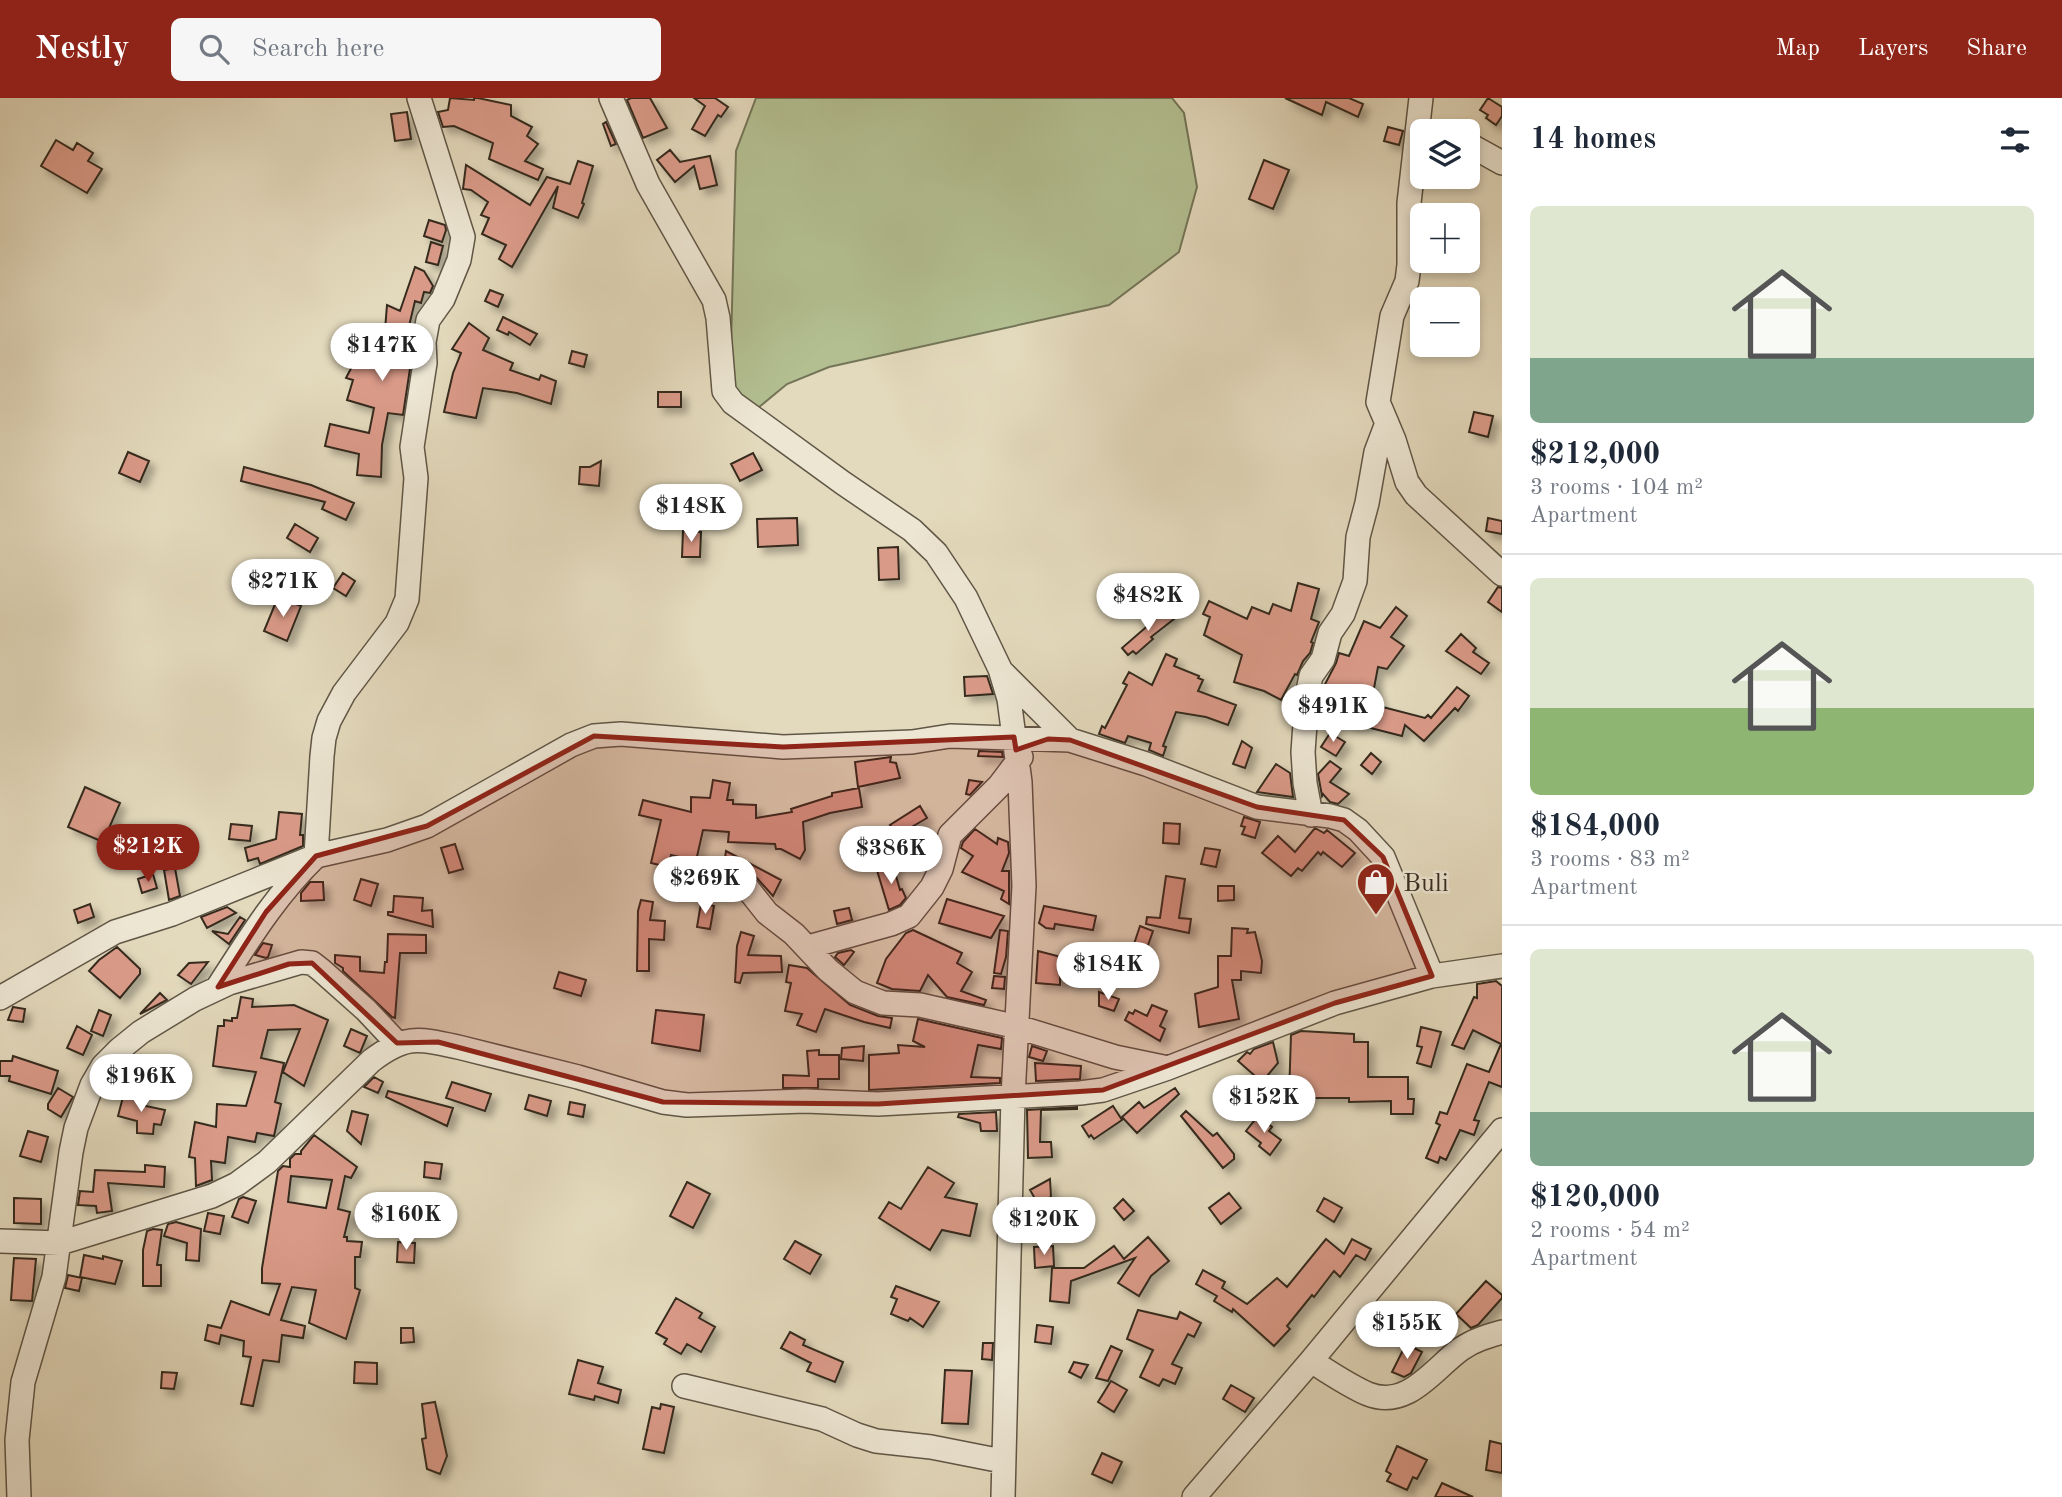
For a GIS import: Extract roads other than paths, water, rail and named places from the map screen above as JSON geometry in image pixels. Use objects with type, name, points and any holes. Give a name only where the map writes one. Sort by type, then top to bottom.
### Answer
[{"type":"street","points":[[218,987],[266,912],[316,856],[324,737],[329,721],[344,693],[397,623],[407,599],[416,478],[412,447],[425,363],[424,342],[428,320],[443,299],[459,260],[463,237],[419,98]]},
{"type":"street","points":[[611,98],[648,184],[714,299],[719,318],[724,391],[733,403],[912,530],[936,553],[966,598],[1000,669],[1009,699],[1018,763],[1024,886],[1013,1097],[1003,1497]]},
{"type":"street","points":[[1420,119],[1421,98]]},
{"type":"street","points":[[1480,151],[1502,163]]},
{"type":"street","points":[[1411,189],[1407,281],[1392,316],[1378,402],[1407,482],[1416,495],[1502,574]]},
{"type":"street","points":[[1311,815],[1304,783],[1307,696],[1311,676],[1323,659],[1330,633],[1343,614],[1355,580],[1358,537],[1376,453],[1387,422]]},
{"type":"street","points":[[1000,669],[1059,739]]},
{"type":"street","points":[[0,998],[115,932],[181,910],[316,856],[387,840],[427,825],[571,745],[594,736],[649,735],[690,741],[783,747],[912,742],[950,736],[1059,739],[1146,764],[1257,807],[1344,820],[1358,830],[1383,857],[1433,976]]},
{"type":"street","points":[[808,947],[891,925],[909,916],[932,887],[941,869],[950,835],[999,786],[1032,743],[1059,739]]},
{"type":"street","points":[[736,881],[748,889],[767,913],[808,947],[828,970],[856,992],[883,1003],[920,1004],[1018,1027],[1115,1057],[1168,1068]]},
{"type":"street","points":[[19,1497],[17,1440],[23,1382],[54,1277],[76,1128],[92,1085],[103,1066],[141,1032],[218,987],[289,964],[312,963],[366,1010],[397,1043]]},
{"type":"street","points":[[0,1241],[60,1243],[186,1206],[237,1184],[267,1162],[371,1061],[397,1043],[407,1040],[438,1042],[578,1077],[663,1102],[687,1105],[805,1101],[877,1104],[1013,1097],[1103,1090],[1168,1068],[1335,1003],[1433,976],[1502,966]]},
{"type":"street","points":[[1194,1497],[1311,1362],[1502,1130]]},
{"type":"street","points":[[1311,1362],[1369,1395],[1386,1398],[1418,1387],[1462,1348],[1481,1338],[1502,1332]]},
{"type":"street","points":[[684,1386],[822,1419],[876,1441],[931,1447],[1002,1461]]},
{"type":"place","name":"Buli","points":[[1376,916]]}]
